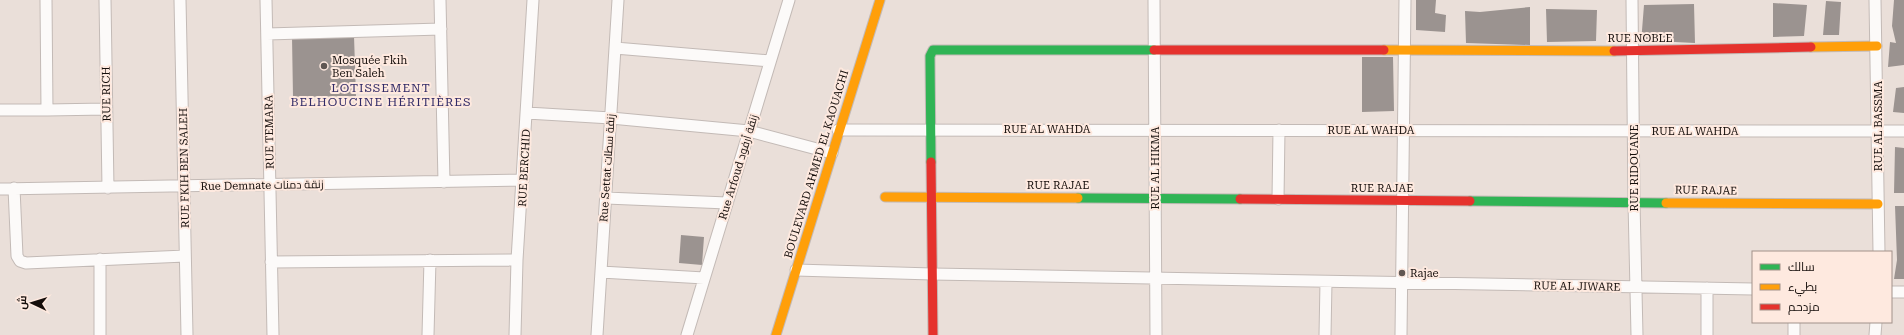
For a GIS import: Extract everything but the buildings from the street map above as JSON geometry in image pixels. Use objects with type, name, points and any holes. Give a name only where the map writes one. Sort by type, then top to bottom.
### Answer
[{"type":"street","points":[[46,0],[47,110]]},
{"type":"street","name":"RUE RICH","points":[[105,0],[108,188]]},
{"type":"street","name":"RUE FKIH BEN SALEH","points":[[180,0],[187,335]]},
{"type":"street","name":"RUE TEMARA","points":[[266,0],[273,335]]},
{"type":"street","points":[[440,0],[444,182]]},
{"type":"street","name":"RUE BERCHID","points":[[515,335],[517,260],[533,0]]},
{"type":"street","name":"Rue Settat زنقة سطات","points":[[597,335],[618,0]]},
{"type":"street","name":"Rue Arfoud زنقة أرفود","points":[[688,335],[788,0]]},
{"type":"street","name":"BOULEVARD AHMED EL KAOUACHI","points":[[776,335],[838,130],[880,0]]},
{"type":"street","name":"RUE AL HIKMA","points":[[1154,0],[1156,335]]},
{"type":"street","points":[[1401,335],[1405,0]]},
{"type":"street","name":"RUE RIDOUANE","points":[[1632,0],[1634,51],[1634,202],[1637,335]]},
{"type":"street","name":"RUE AL BASSMA","points":[[1875,0],[1877,46],[1879,251]]},
{"type":"street","points":[[267,34],[441,29]]},
{"type":"street","name":"RUE NOBLE","points":[[931,129],[930,56],[932,50],[938,49],[1404,49],[1634,51],[1877,46]]},
{"type":"street","points":[[615,48],[770,60]]},
{"type":"street","points":[[0,110],[106,109]]},
{"type":"street","points":[[527,113],[610,118],[749,131],[832,153]]},
{"type":"street","points":[[931,129],[933,335]]},
{"type":"street","name":"RUE AL WAHDA","points":[[838,130],[1154,129],[1904,131]]},
{"type":"street","points":[[1278,199],[1279,130]]},
{"type":"street","name":"Rue Demnate زنقة دمنات","points":[[0,189],[523,180]]},
{"type":"street","points":[[14,188],[17,256],[20,261],[26,263],[185,256]]},
{"type":"street","name":"RUE RAJAE","points":[[886,197],[932,196],[1878,204]]},
{"type":"street","points":[[606,198],[727,203]]},
{"type":"street","points":[[100,259],[100,335]]},
{"type":"street","points":[[428,335],[430,260]]},
{"type":"street","points":[[271,262],[517,260]]},
{"type":"street","name":"RUE AL JIWARE","points":[[796,270],[1326,282],[1752,288]]},
{"type":"street","points":[[601,272],[704,278]]},
{"type":"street","points":[[1325,335],[1326,282]]},
{"type":"street","points":[[1707,288],[1707,335]]},
{"type":"street","points":[[1892,292],[1904,292]]},
{"type":"street","points":[[1794,323],[1794,335]]},
{"type":"street","points":[[1875,335],[1876,323]]},
{"type":"traffic: fast","points":[[931,162],[930,56],[933,50],[1154,50]]},
{"type":"traffic: fast","points":[[1078,198],[1240,199]]},
{"type":"traffic: fast","points":[[1470,201],[1666,203]]},
{"type":"traffic: slow","points":[[776,335],[880,0]]},
{"type":"traffic: slow","points":[[1811,47],[1877,46]]},
{"type":"traffic: slow","points":[[1384,50],[1614,51]]},
{"type":"traffic: slow","points":[[885,197],[1078,198]]},
{"type":"traffic: slow","points":[[1666,203],[1878,204]]},
{"type":"traffic: jam","points":[[1614,51],[1811,47]]},
{"type":"traffic: jam","points":[[1154,50],[1384,50]]},
{"type":"traffic: jam","points":[[931,162],[933,335]]},
{"type":"traffic: jam","points":[[1240,199],[1470,201]]},
{"type":"place","name":"Mosquée Fkih Ben Saleh","points":[[324,66]]},
{"type":"place","name":"Rajae","points":[[1402,273]]},
{"type":"district","name":"LOTISSEMENT BELHOUCINE HÉRITIÈRES","points":[[381,95]]}]
